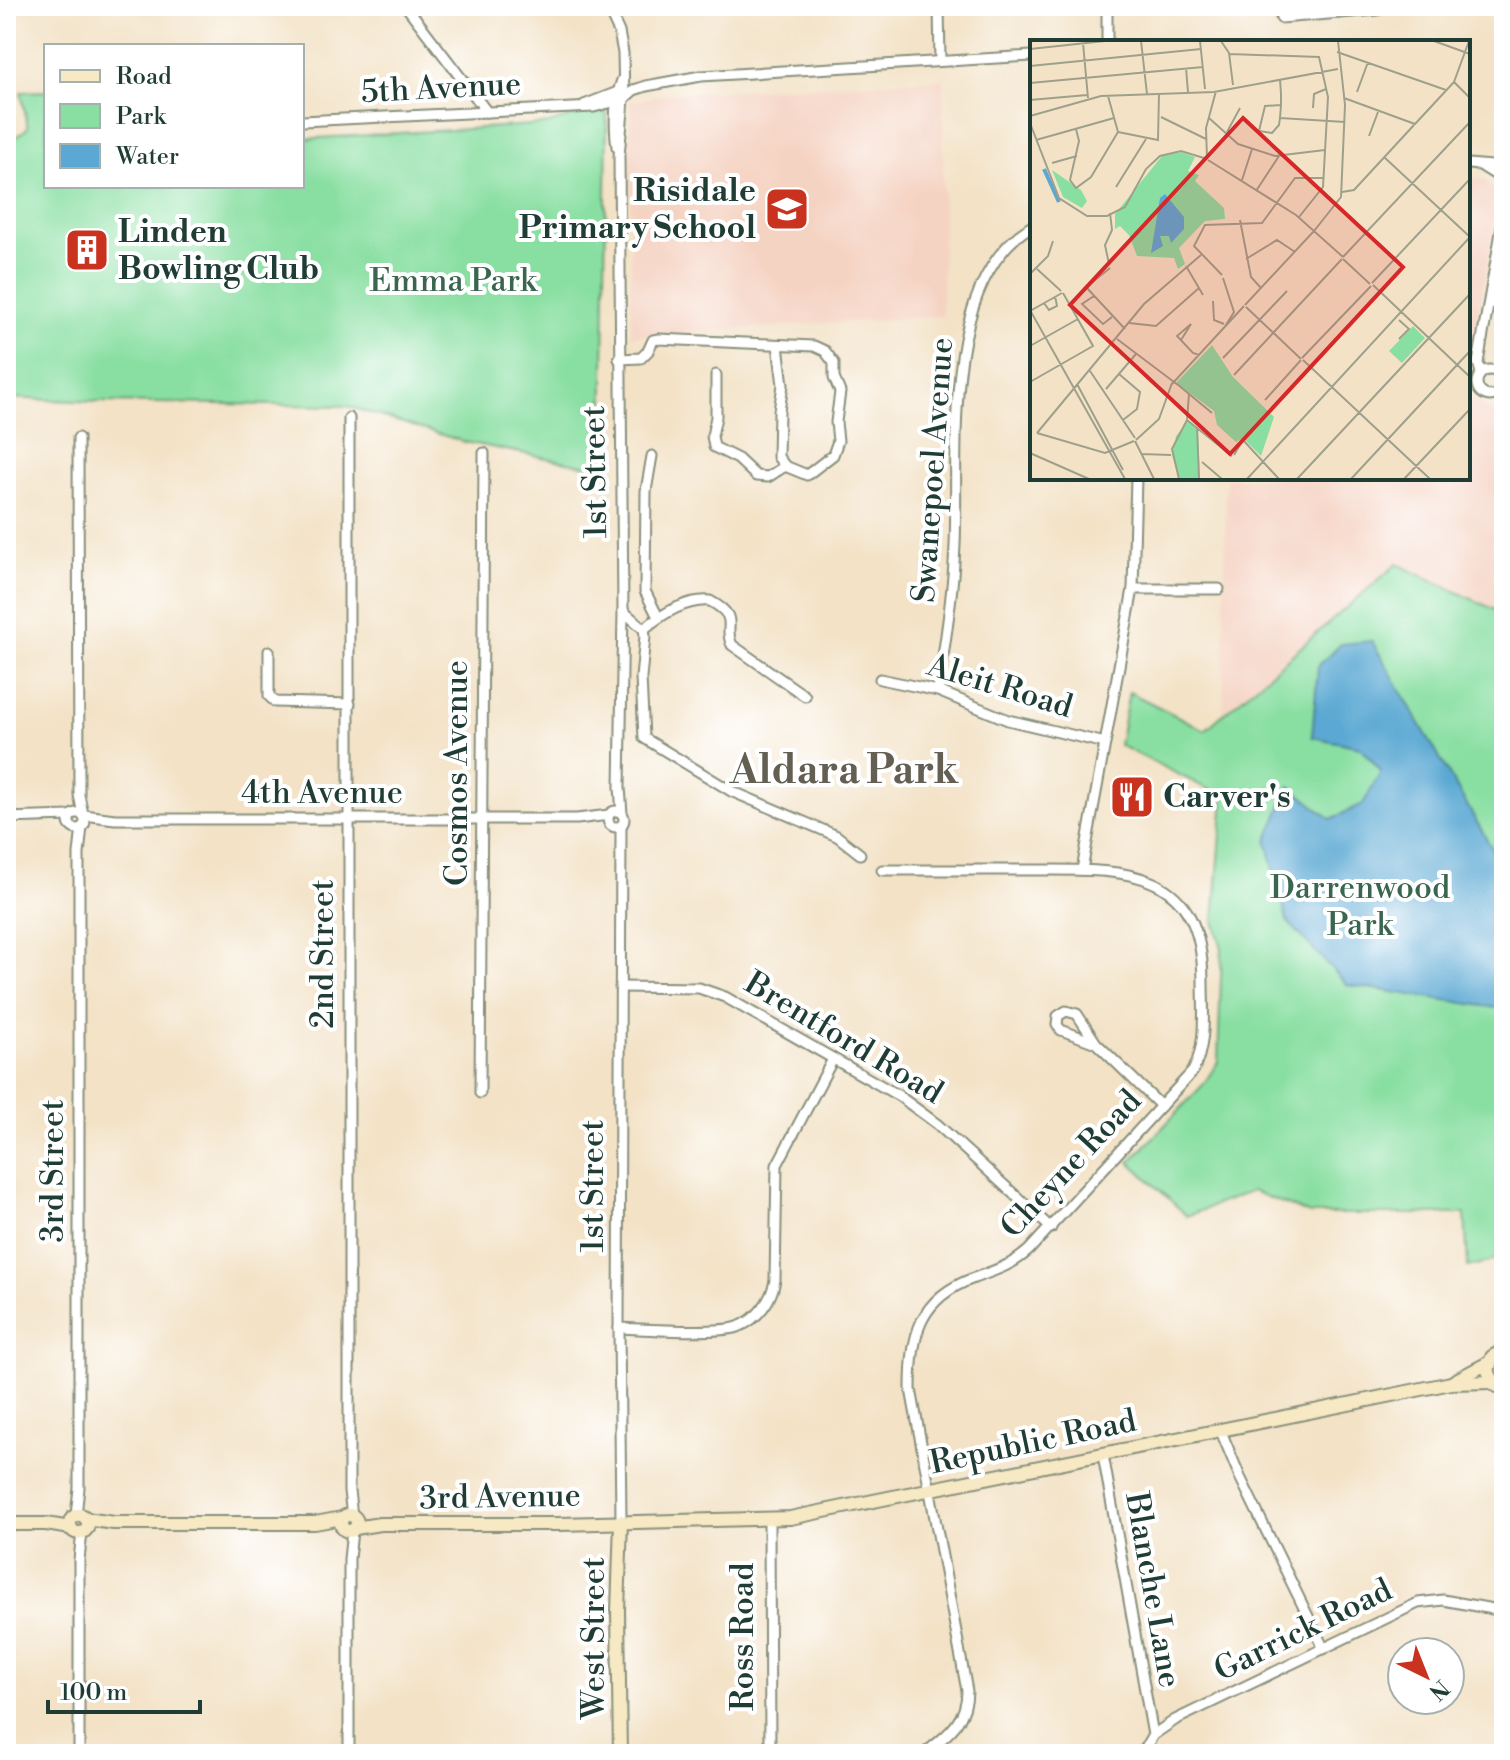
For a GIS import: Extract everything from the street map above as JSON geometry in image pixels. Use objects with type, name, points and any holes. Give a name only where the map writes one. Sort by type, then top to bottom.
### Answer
[{"type":"main road","name":"Republic Road","points":[[1451,1383],[1490,1362],[1504,1350]]},
{"type":"main road","points":[[1490,1362],[1488,1371],[1498,1386]]},
{"type":"main road","name":"Republic Road","points":[[621,1521],[769,1521],[822,1514],[1451,1383],[1498,1386]]},
{"type":"main road","name":"3rd Avenue","points":[[6,1524],[621,1521]]},
{"type":"main road","name":"West Street","points":[[620,1754],[618,1611],[621,1521]]},
{"type":"street","points":[[406,6],[487,112]]},
{"type":"street","name":"1st Street","points":[[607,6],[619,32],[623,92],[619,156],[623,611],[620,787],[614,819],[620,852],[621,1521]]},
{"type":"street","points":[[939,6],[940,61]]},
{"type":"street","points":[[1107,6],[1107,40]]},
{"type":"street","points":[[1281,18],[1340,9],[1378,10]]},
{"type":"street","name":"5th Avenue","points":[[304,121],[582,106],[665,82],[742,72],[1030,56]]},
{"type":"street","points":[[1470,164],[1504,167]]},
{"type":"street","points":[[1480,165],[1504,180]]},
{"type":"street","points":[[1481,373],[1489,369],[1498,372],[1503,379],[1503,390],[1492,396],[1480,392],[1476,385],[1481,373],[1478,363],[1504,215]]},
{"type":"street","name":"Swanepoel Avenue","points":[[938,691],[952,584],[958,388],[963,351],[982,280],[1006,246],[1030,228]]},
{"type":"street","points":[[619,359],[641,358],[653,340],[659,339],[814,346],[825,351],[834,363],[834,378],[840,392],[836,422],[838,441],[833,455],[807,475],[785,466],[777,452],[783,385],[778,345]]},
{"type":"street","points":[[716,375],[712,445],[719,452],[738,459],[756,476],[768,477],[785,466]]},
{"type":"street","name":"2nd Street","points":[[349,418],[349,1754]]},
{"type":"street","name":"3rd Street","points":[[78,438],[79,1754]]},
{"type":"street","name":"Cosmos Avenue","points":[[480,1093],[484,453]]},
{"type":"street","points":[[652,456],[646,491],[645,591],[658,617]]},
{"type":"street","points":[[1082,870],[1133,589],[1136,480]]},
{"type":"street","points":[[1133,589],[1219,589]]},
{"type":"street","points":[[805,696],[732,645],[728,637],[731,629],[729,618],[714,603],[699,602],[658,617],[644,629],[641,678],[644,738],[731,791],[837,836],[860,854]]},
{"type":"street","points":[[623,611],[644,629]]},
{"type":"street","points":[[269,651],[269,696],[275,702],[350,704]]},
{"type":"street","name":"Aleit Road","points":[[880,679],[938,691],[1016,722],[1105,743]]},
{"type":"street","name":"4th Avenue","points":[[6,818],[614,819]]},
{"type":"street","name":"Cheyne Road","points":[[882,870],[1082,870],[1133,874],[1157,883],[1186,912],[1200,939],[1203,961],[1200,1054],[1193,1071],[1051,1228],[1013,1263],[948,1290],[932,1304],[916,1336],[911,1360],[911,1389],[967,1701],[959,1723],[924,1754]]},
{"type":"street","name":"Brentford Road","points":[[620,987],[706,989],[725,997],[925,1113],[1051,1228]]},
{"type":"street","points":[[1096,1043],[1161,1106]]},
{"type":"street","points":[[619,1328],[727,1329],[748,1322],[766,1305],[774,1291],[775,1280],[777,1165],[833,1059]]},
{"type":"street","points":[[1220,1429],[1324,1649]]},
{"type":"street","name":"Blanche Lane","points":[[1103,1455],[1153,1735]]},
{"type":"street","name":"Ross Road","points":[[769,1521],[770,1754]]},
{"type":"street","name":"Garrick Road","points":[[1142,1754],[1153,1735],[1175,1720],[1407,1608],[1430,1600],[1443,1600],[1504,1611]]},
{"type":"shaded area","name":"Risidale Primary School","points":[[944,79],[942,316],[631,336],[630,102],[667,94]]},
{"type":"shaded area","points":[[1470,178],[1485,180],[1499,196],[1470,363]]},
{"type":"shaded area","points":[[1470,397],[1504,419],[1504,614],[1397,565],[1223,712],[1226,480],[1470,480]]},
{"type":"green space","name":"Emma Park","points":[[44,91],[44,188],[304,188],[304,139],[549,124],[607,105],[603,469],[465,442],[347,406],[6,398],[6,144],[28,128],[21,92]]},
{"type":"green space","name":"Darrenwood Park","points":[[1397,564],[1504,614],[1504,1258],[1468,1267],[1465,1214],[1310,1214],[1252,1191],[1187,1216],[1130,1162],[1203,1085],[1218,1062],[1222,948],[1214,921],[1224,797],[1119,745],[1129,692],[1205,730]]},
{"type":"water","points":[[1372,641],[1504,869],[1504,1009],[1347,985],[1287,921],[1267,841],[1290,786],[1331,819],[1363,804],[1381,771],[1360,747],[1312,737],[1318,666],[1341,644]]},
{"type":"place","name":"Risidale Primary School","points":[[787,209]]},
{"type":"place","name":"Linden Bowling Club","points":[[87,250]]},
{"type":"place","name":"Carver's","points":[[1132,797]]},
{"type":"district","name":"Aldara Park","points":[[844,771]]}]
